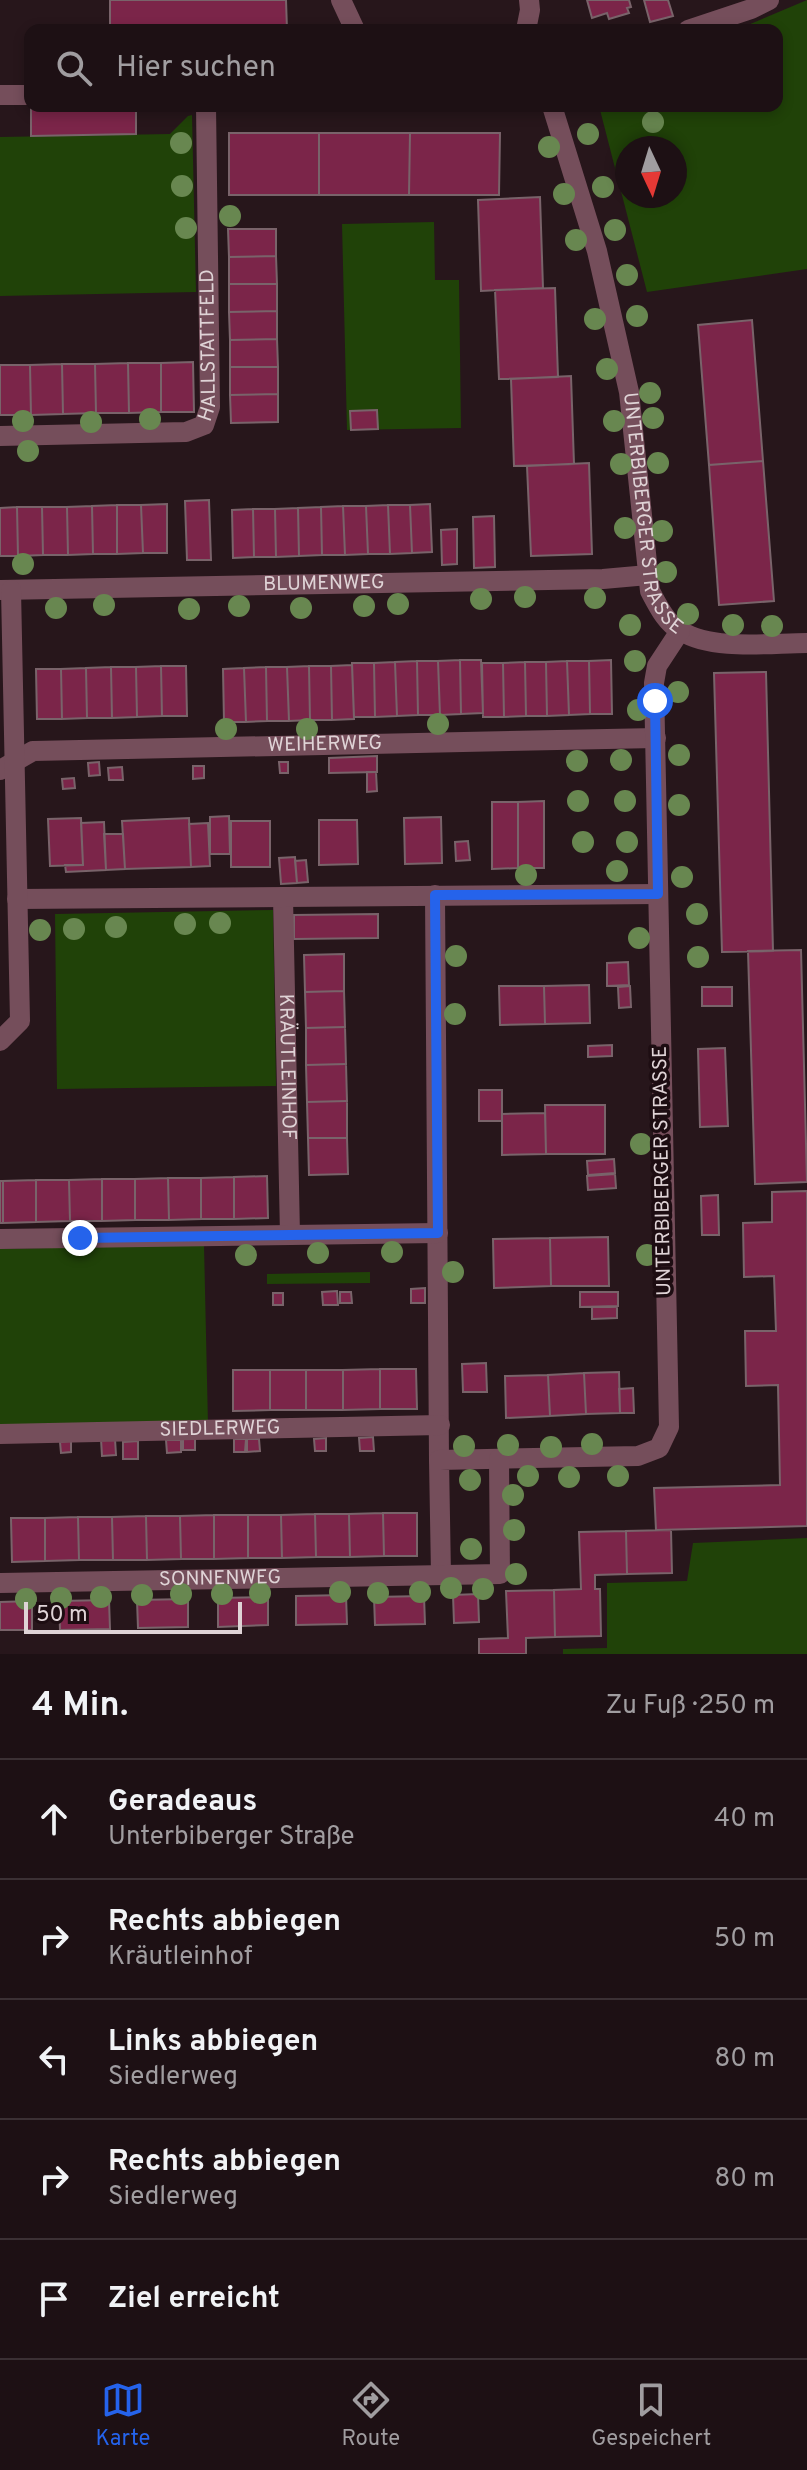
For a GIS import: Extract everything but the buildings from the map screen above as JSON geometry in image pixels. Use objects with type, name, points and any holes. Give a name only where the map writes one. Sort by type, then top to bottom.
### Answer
[{"type":"street","points":[[341,0],[352,24]]},
{"type":"street","points":[[527,24],[529,0]]},
{"type":"street","points":[[706,24],[769,0]]},
{"type":"street","points":[[0,95],[24,95]]},
{"type":"street","name":"HALLSTATTFELD","points":[[0,436],[186,432],[204,425],[210,407],[206,112]]},
{"type":"street","name":"UNTERBIBERGER STRASSE","points":[[499,1459],[638,1456],[659,1448],[669,1427],[654,683],[657,666],[680,631],[667,619],[650,591],[629,392],[597,251],[554,112]]},
{"type":"street","name":"BLUMENWEG","points":[[6,590],[603,579],[648,575]]},
{"type":"street","points":[[0,1041],[20,1021],[17,899],[7,767],[6,590]]},
{"type":"street","points":[[680,631],[720,643],[807,643]]},
{"type":"street","name":"WEIHERWEG","points":[[7,767],[33,751],[656,738]]},
{"type":"street","points":[[17,899],[658,894]]},
{"type":"street","points":[[435,895],[441,1575]]},
{"type":"street","name":"KRÄUTLEINHOF","points":[[283,897],[290,1235]]},
{"type":"street","points":[[0,1239],[438,1233]]},
{"type":"street","name":"SIEDLERWEG","points":[[0,1434],[440,1425]]},
{"type":"street","points":[[439,1460],[499,1459]]},
{"type":"street","name":"SONNENWEG","points":[[0,1583],[500,1574],[499,1459]]},
{"type":"green space","points":[[807,0],[807,269],[647,292],[625,208],[687,208],[687,136],[615,136],[615,168],[601,112],[783,112],[783,24],[750,24]]},
{"type":"green space","points":[[192,115],[196,292],[0,296],[0,137],[170,134]]},
{"type":"green space","points":[[434,222],[435,280],[459,280],[461,428],[347,430],[342,224]]},
{"type":"green space","points":[[273,910],[276,1086],[57,1089],[55,914]]},
{"type":"green space","points":[[204,1245],[208,1424],[0,1428],[0,1249]]},
{"type":"green space","points":[[370,1272],[370,1283],[267,1284],[267,1274]]},
{"type":"green space","points":[[807,1538],[807,1654],[563,1654],[563,1649],[607,1648],[607,1583],[687,1581],[693,1543]]},
{"type":"route","points":[[80,1238],[438,1233],[435,895],[658,894],[655,701]]}]
